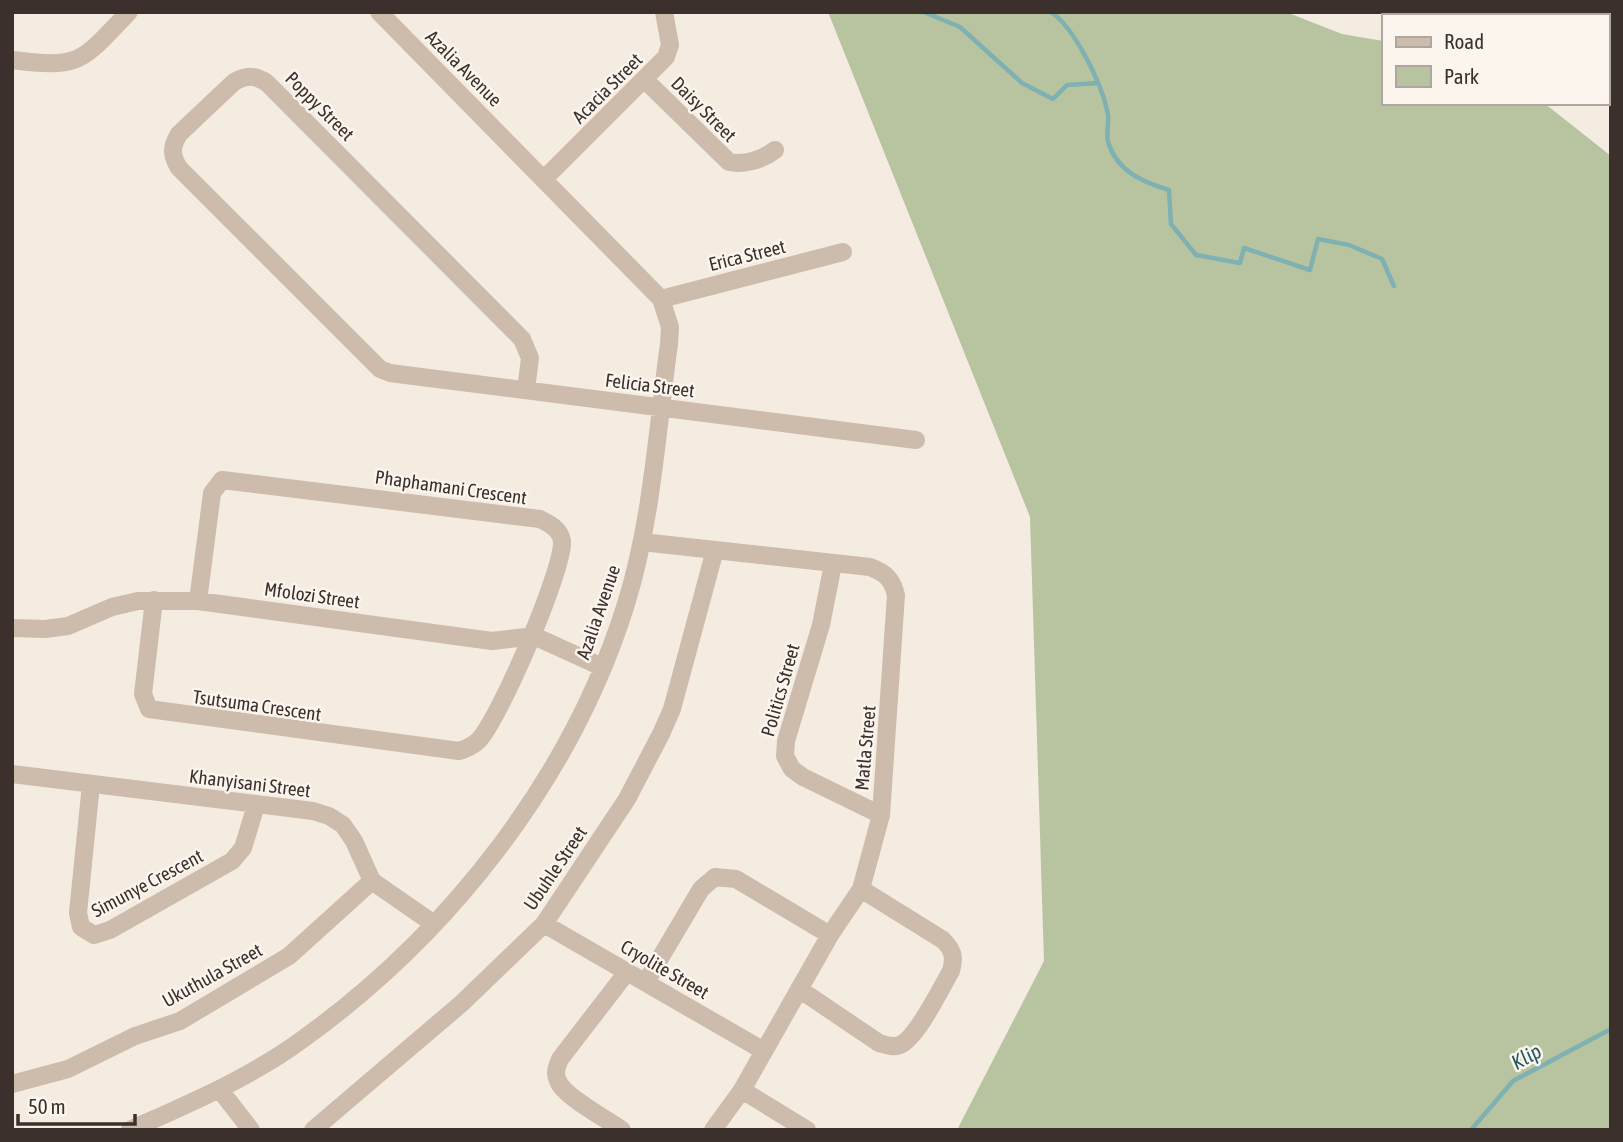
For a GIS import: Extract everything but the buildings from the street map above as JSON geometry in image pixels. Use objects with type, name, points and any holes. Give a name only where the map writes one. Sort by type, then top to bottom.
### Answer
[{"type":"street","points":[[12,60],[61,64],[75,61],[89,53],[130,12]]},
{"type":"street","name":"Azalia Avenue","points":[[130,1130],[220,1090],[302,1040],[368,987],[434,924],[504,841],[564,749],[602,667],[626,606],[642,542],[670,327],[662,299],[379,12]]},
{"type":"street","name":"Acacia Street","points":[[544,179],[646,81],[666,57],[670,45],[664,12]]},
{"type":"street","name":"Poppy Street","points":[[380,369],[179,168],[173,157],[173,145],[179,134],[234,82],[245,76],[257,77],[267,83],[522,339],[530,358],[526,390]]},
{"type":"street","name":"Daisy Street","points":[[646,81],[729,162],[740,164],[752,161],[775,150]]},
{"type":"street","name":"Erica Street","points":[[662,299],[843,252]]},
{"type":"street","name":"Felicia Street","points":[[380,369],[916,440]]},
{"type":"street","name":"Phaphamani Crescent","points":[[198,601],[212,493],[215,485],[231,479],[540,519],[554,526],[562,538],[561,553],[534,636],[480,739],[470,748]]},
{"type":"street","name":"Matla Street","points":[[642,542],[870,567],[884,573],[893,582],[896,595],[881,815],[861,889],[830,935],[742,1090],[713,1130]]},
{"type":"street","name":"Ubuhle Street","points":[[313,1130],[462,1003],[544,924],[627,799],[661,734],[672,709],[715,550]]},
{"type":"street","name":"Politics Street","points":[[833,564],[821,625],[790,720],[785,756],[792,769],[803,777],[881,815]]},
{"type":"street","name":"Mfolozi Street","points":[[12,628],[68,626],[112,607],[154,600],[198,601],[492,640],[534,636],[602,667]]},
{"type":"street","name":"Tsutsuma Crescent","points":[[154,600],[143,694],[149,709],[443,751],[470,748]]},
{"type":"street","name":"Khanyisani Street","points":[[12,774],[313,811],[329,816],[343,825],[354,841],[372,881]]},
{"type":"street","name":"Simunye Crescent","points":[[90,784],[78,913],[81,927],[94,935],[110,930],[232,861],[243,849],[256,805]]},
{"type":"street","points":[[646,982],[701,889],[715,877],[736,879],[830,935]]},
{"type":"street","points":[[372,881],[434,924]]},
{"type":"street","name":"Ukuthula Street","points":[[12,1084],[68,1069],[135,1036],[180,1021],[289,956],[372,881]]},
{"type":"street","points":[[799,989],[879,1043],[891,1047],[903,1044],[912,1035],[951,971],[954,960],[951,948],[943,940],[861,889]]},
{"type":"street","name":"Cryolite Street","points":[[544,924],[764,1051]]},
{"type":"street","points":[[622,1130],[565,1090],[558,1081],[556,1070],[560,1059],[627,972]]},
{"type":"street","points":[[220,1090],[251,1130]]},
{"type":"street","points":[[742,1090],[807,1130]]},
{"type":"green space","points":[[828,12],[1286,12],[1342,34],[1382,41],[1382,105],[1547,105],[1611,156],[1611,1130],[957,1130],[1044,961],[1030,517]]},
{"type":"waterway","points":[[924,12],[960,27],[1022,83],[1053,99],[1067,85],[1098,83]]},
{"type":"waterway","points":[[1051,12],[1069,31],[1094,74],[1108,115],[1107,139],[1112,152],[1132,174],[1169,190],[1171,224],[1196,255],[1240,263],[1244,248],[1310,270],[1318,239],[1349,245],[1382,259],[1394,286]]},
{"type":"waterway","name":"Klip","points":[[1471,1130],[1513,1081],[1611,1029]]}]
